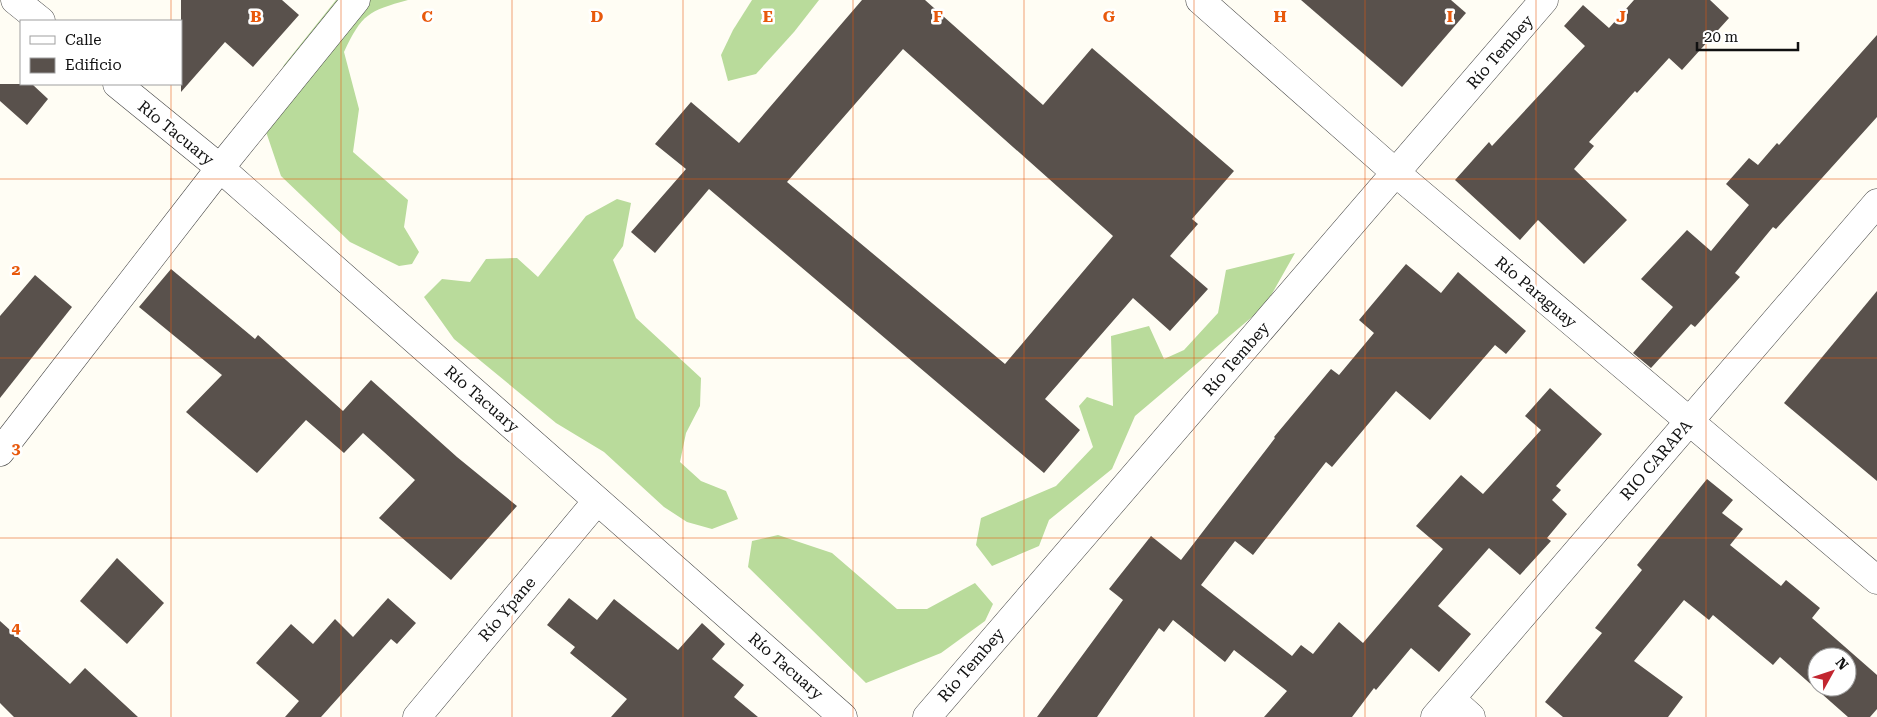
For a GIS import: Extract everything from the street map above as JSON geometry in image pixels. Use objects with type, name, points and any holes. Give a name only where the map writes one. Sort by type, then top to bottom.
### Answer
[{"type":"street","points":[[15,0],[40,20]]},
{"type":"street","points":[[0,452],[220,168],[356,0]]},
{"type":"street","name":"Río Paraguay","points":[[1200,0],[1396,173],[1877,580]]},
{"type":"street","name":"Río Tembey","points":[[927,717],[1544,0]]},
{"type":"street","name":"Río Tacuary","points":[[118,85],[220,168],[843,717]]},
{"type":"street","name":"RIO CARAPA","points":[[1443,708],[1877,203]]},
{"type":"street","name":"Río Ypane","points":[[417,717],[597,501]]},
{"type":"street","points":[[1443,708],[1471,717]]},
{"type":"green space","points":[[336,0],[408,0],[384,7],[368,16],[356,29],[344,52],[359,109],[353,152],[408,200],[404,227],[419,252],[412,264],[399,266],[350,242],[281,176],[260,114],[284,65]]},
{"type":"green space","points":[[752,0],[819,0],[794,32],[756,74],[728,81],[721,55],[733,30]]},
{"type":"green space","points":[[617,199],[631,203],[623,246],[613,260],[636,318],[701,378],[700,406],[686,433],[680,462],[701,481],[726,491],[738,519],[712,529],[687,522],[664,507],[604,452],[556,423],[454,339],[424,297],[442,279],[470,282],[486,259],[517,258],[538,277],[586,216]]},
{"type":"green space","points":[[1295,253],[1265,306],[1135,416],[1112,469],[1049,520],[1039,546],[992,566],[976,545],[981,518],[1056,486],[1093,447],[1079,406],[1087,397],[1113,406],[1111,336],[1149,326],[1164,359],[1184,350],[1218,313],[1226,270]]},
{"type":"green space","points":[[778,535],[832,553],[897,609],[927,609],[975,583],[993,604],[985,621],[941,653],[866,683],[748,567],[752,541]]},
{"type":"building","points":[[181,0],[282,0],[299,15],[253,67],[225,42],[181,92]]},
{"type":"building","points":[[862,0],[925,0],[1043,105],[1092,48],[1234,171],[1192,219],[1198,224],[1170,256],[1208,289],[1170,331],[1133,298],[1045,399],[1080,430],[1044,473],[709,189],[655,253],[631,232],[686,169],[655,144],[691,102],[739,143]],"holes":[[[903,49],[1113,236],[1005,364],[787,182]]]},
{"type":"building","points":[[1301,0],[1451,0],[1466,13],[1402,87]]},
{"type":"building","points":[[1634,0],[1710,0],[1729,18],[1682,70],[1669,58],[1637,93],[1635,91],[1589,142],[1594,146],[1574,169],[1627,220],[1584,264],[1538,220],[1520,240],[1455,180],[1489,142],[1492,146],[1585,46],[1564,26],[1583,5],[1609,28]]},
{"type":"building","points":[[1877,35],[1877,117],[1776,229],[1773,227],[1735,273],[1740,277],[1695,327],[1691,324],[1651,368],[1633,353],[1673,307],[1641,279],[1687,230],[1711,251],[1749,205],[1726,184],[1749,158],[1758,165],[1777,143],[1779,145]]},
{"type":"building","points":[[0,84],[33,85],[48,99],[27,125],[0,101]]},
{"type":"building","points":[[1406,264],[1441,293],[1458,272],[1526,331],[1506,354],[1495,345],[1430,420],[1396,391],[1332,467],[1326,462],[1253,555],[1235,541],[1201,585],[1292,656],[1301,645],[1313,654],[1339,622],[1363,643],[1443,549],[1416,526],[1461,475],[1483,494],[1541,430],[1525,416],[1550,388],[1602,434],[1556,486],[1561,490],[1552,500],[1567,514],[1547,538],[1551,541],[1520,575],[1489,548],[1438,606],[1471,634],[1439,672],[1411,648],[1376,690],[1374,688],[1352,717],[1264,717],[1287,691],[1234,650],[1225,662],[1173,620],[1164,632],[1159,628],[1097,717],[1037,717],[1123,600],[1109,589],[1151,536],[1181,560],[1274,437],[1331,369],[1339,375],[1374,333],[1359,320]]},
{"type":"building","points":[[171,269],[255,339],[258,335],[343,411],[371,380],[457,457],[517,506],[451,580],[379,518],[415,480],[363,433],[344,453],[306,420],[257,473],[186,412],[222,375],[139,307]]},
{"type":"building","points":[[35,275],[72,307],[0,398],[0,316]]},
{"type":"building","points":[[1877,291],[1877,481],[1784,403]]},
{"type":"building","points":[[1707,479],[1733,500],[1722,513],[1743,529],[1730,545],[1781,586],[1786,580],[1820,608],[1812,618],[1845,647],[1807,647],[1807,681],[1780,657],[1773,665],[1713,615],[1709,620],[1684,600],[1634,661],[1683,697],[1668,717],[1563,717],[1545,702],[1602,633],[1595,628],[1642,570],[1637,565]]},
{"type":"building","points":[[117,558],[164,603],[127,644],[80,601]]},
{"type":"building","points":[[388,598],[416,623],[397,644],[391,639],[321,717],[285,717],[299,701],[256,663],[291,624],[313,644],[335,619],[353,637]]},
{"type":"building","points":[[569,598],[597,620],[614,599],[678,650],[702,623],[725,644],[712,659],[744,685],[734,697],[758,717],[611,717],[627,699],[570,653],[575,647],[547,625]]},
{"type":"building","points":[[0,621],[70,684],[85,668],[138,717],[14,717],[0,703]]},
{"type":"building","points":[[1857,657],[1877,675],[1877,709],[1870,717],[1848,717],[1825,697],[1857,697]]}]
